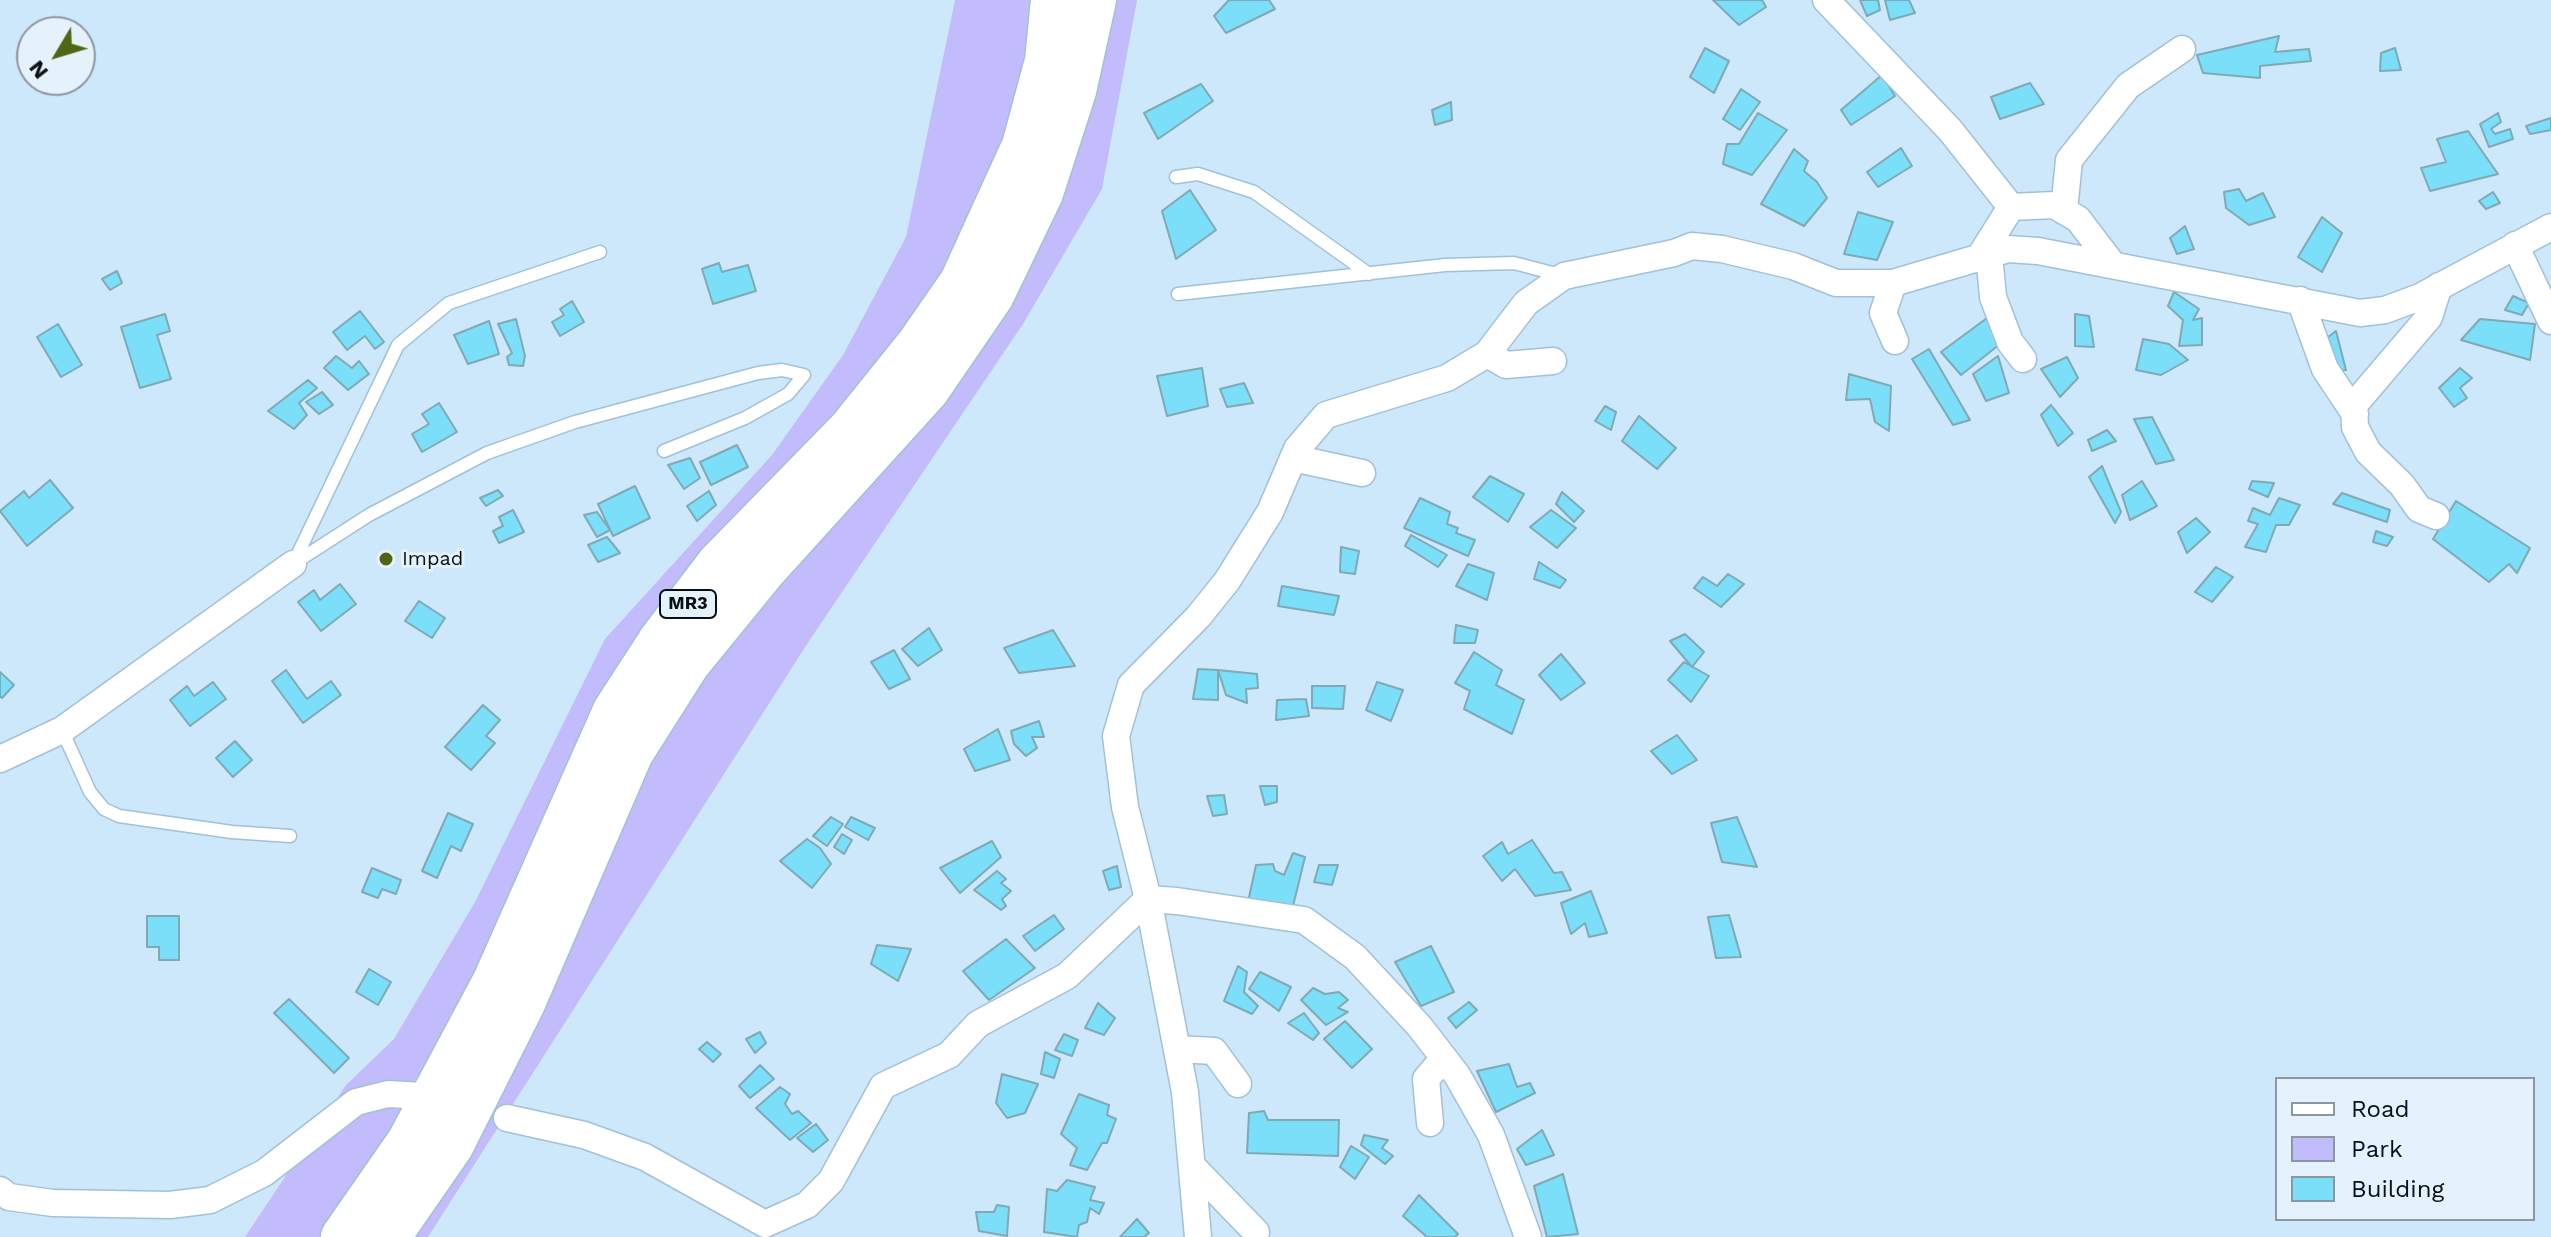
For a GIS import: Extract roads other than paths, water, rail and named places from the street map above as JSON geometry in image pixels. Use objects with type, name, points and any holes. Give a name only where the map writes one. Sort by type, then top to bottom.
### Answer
[{"type":"highway","name":"MR3","points":[[343,1237],[409,1142],[424,1115],[495,981],[615,711],[661,640],[718,565],[850,430],[919,344],[962,282],[1024,146],[1047,61],[1053,0]]},
{"type":"highway","name":"MR3","points":[[388,1237],[451,1146],[523,1003],[631,753],[688,663],[763,571],[927,390],[992,295],[1041,193],[1074,91],[1094,0]]},
{"type":"street","points":[[1826,0],[2022,207]]},
{"type":"street","points":[[1984,256],[2022,207],[2069,160],[2128,86],[2182,49]]},
{"type":"street","points":[[2064,211],[2069,160]]},
{"type":"street","points":[[2022,207],[2054,205],[2078,219],[2113,265]]},
{"type":"street","points":[[1198,1237],[1185,1092],[1148,899],[1125,807],[1116,736],[1131,685],[1198,617],[1234,570],[1270,512],[1293,458],[1326,415],[1447,378],[1487,354],[1526,303],[1564,276],[1674,253],[1692,246],[1793,266],[1836,283],[1893,283],[2008,249],[2038,251],[2360,313],[2385,310],[2439,286],[2551,227]]},
{"type":"street","points":[[2515,245],[2551,321]]},
{"type":"street","points":[[1984,256],[1993,297],[2010,342],[2023,359]]},
{"type":"street","points":[[1893,283],[1883,313],[1895,341]]},
{"type":"street","points":[[2436,516],[2419,509],[2402,485],[2368,452],[2355,427],[2354,405],[2429,317],[2439,286]]},
{"type":"street","points":[[2300,300],[2325,369],[2355,414]]},
{"type":"street","points":[[1487,354],[1506,365],[1553,361]]},
{"type":"street","points":[[1293,458],[1362,473]]},
{"type":"street","points":[[0,759],[62,730],[293,564]]},
{"type":"street","points":[[1148,899],[1304,920],[1355,957],[1444,1058],[1491,1135],[1528,1237]]},
{"type":"street","points":[[507,1118],[584,1135],[645,1157],[759,1231],[807,1205],[831,1181],[883,1086],[949,1055],[978,1024],[1067,976],[1148,899]]},
{"type":"street","points":[[1177,1049],[1214,1051],[1238,1084]]},
{"type":"street","points":[[1430,1123],[1426,1079],[1444,1058]]},
{"type":"street","points":[[0,1190],[9,1197],[53,1203],[170,1205],[210,1200],[264,1173],[356,1102],[388,1094],[423,1096]]},
{"type":"street","points":[[1192,1166],[1233,1209],[1247,1235]]},
{"type":"lane","points":[[1176,177],[1198,174],[1254,192],[1369,274]]},
{"type":"lane","points":[[293,564],[398,345],[449,303],[600,252]]},
{"type":"lane","points":[[1178,294],[1514,263],[1564,276]]},
{"type":"lane","points":[[293,564],[369,515],[487,453],[575,422],[758,373],[782,370],[804,375],[788,394],[745,418],[664,451]]},
{"type":"lane","points":[[62,730],[90,792],[104,809],[119,816],[232,832],[290,836]]},
{"type":"place","name":"Impad","points":[[386,559]]}]
